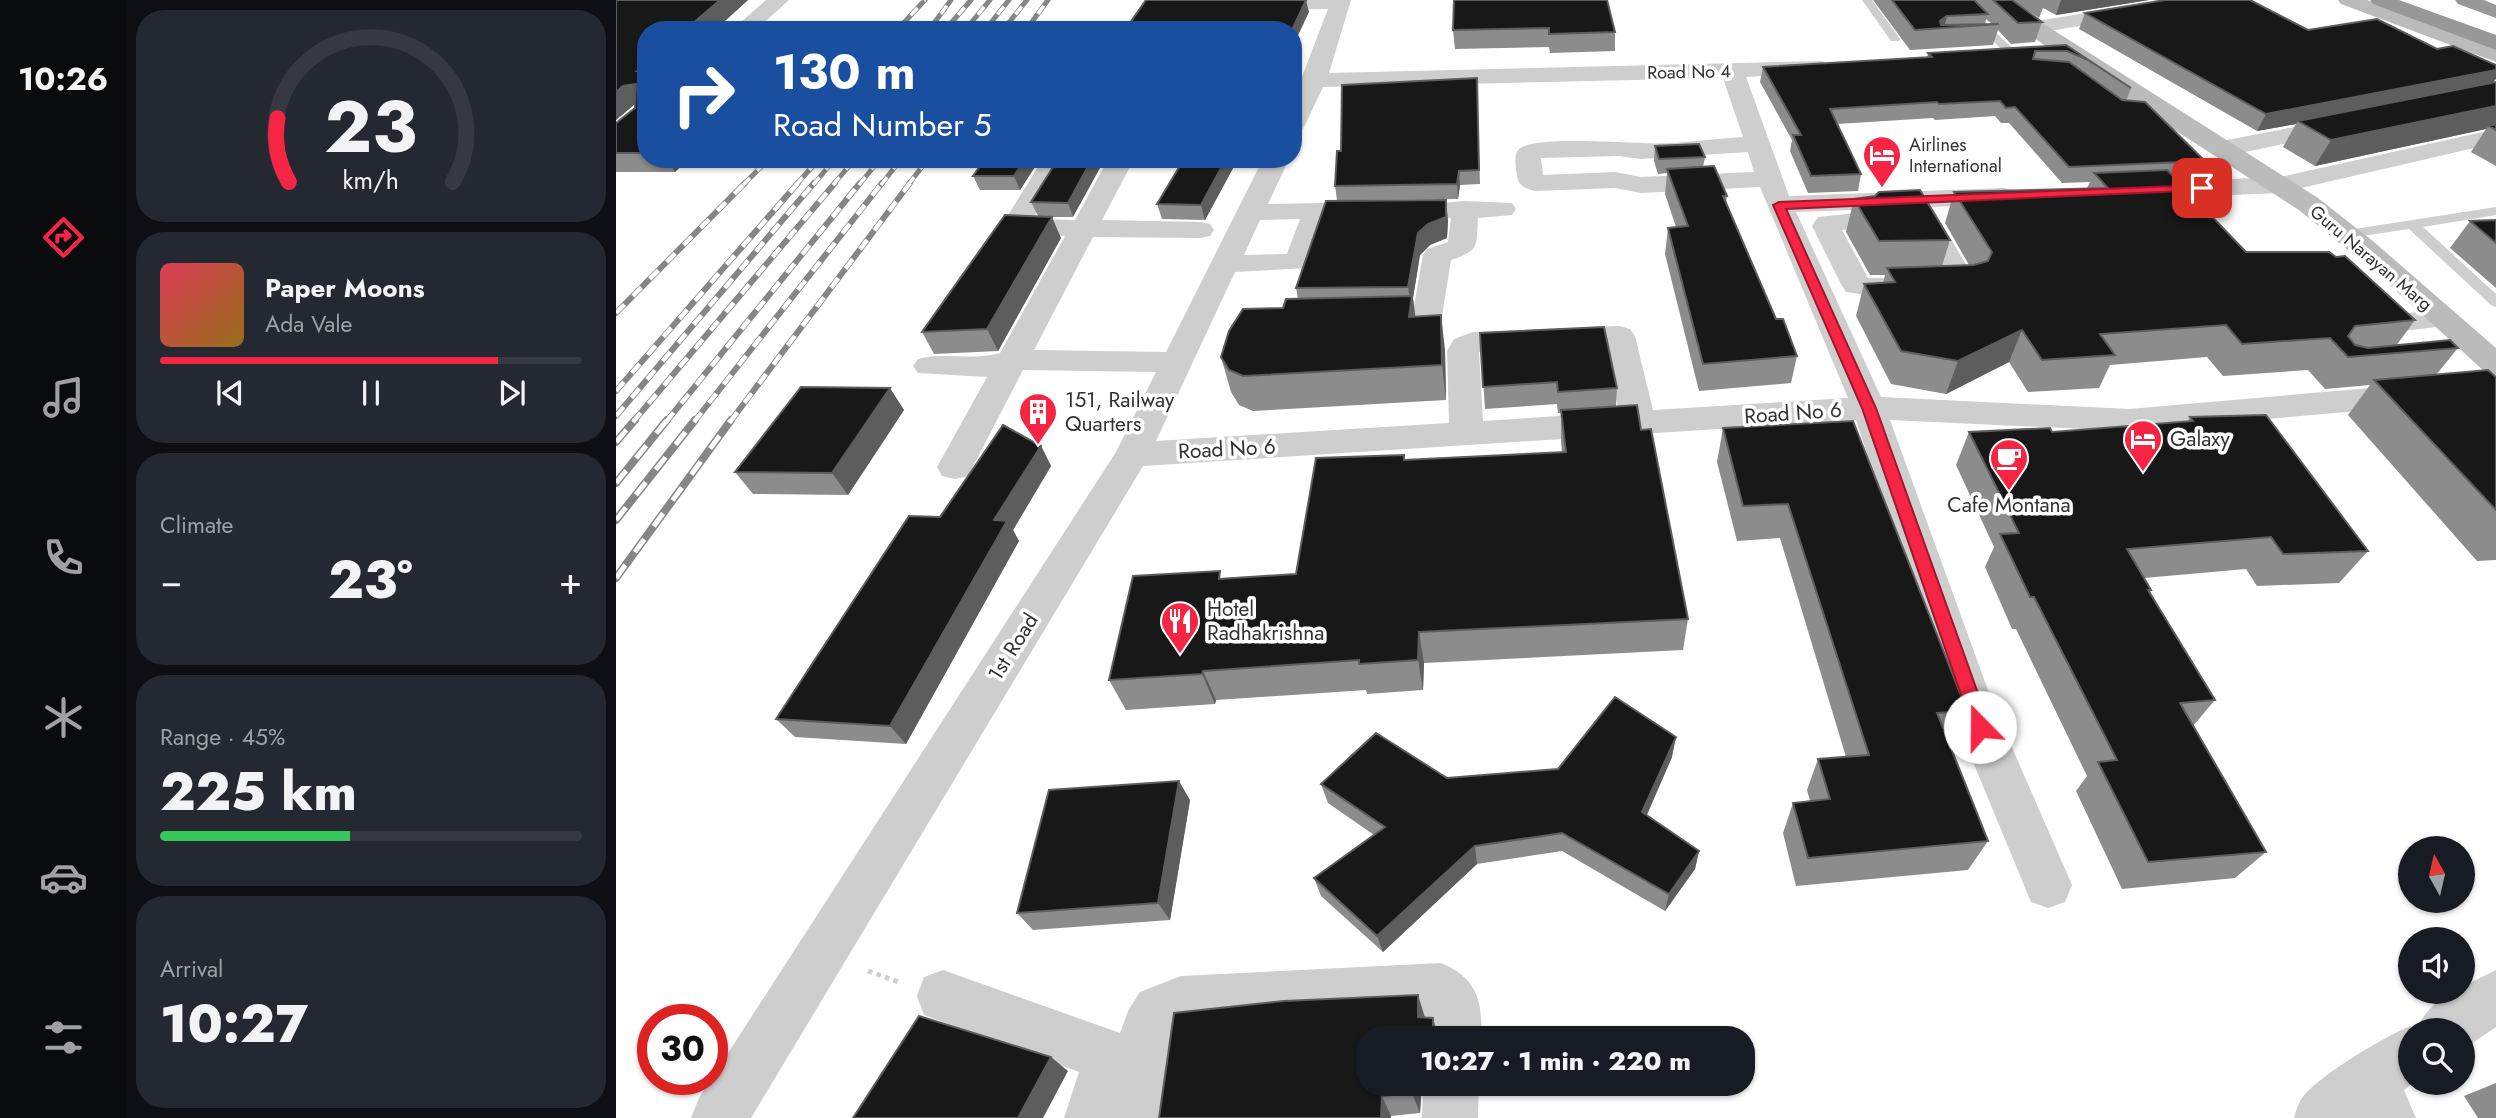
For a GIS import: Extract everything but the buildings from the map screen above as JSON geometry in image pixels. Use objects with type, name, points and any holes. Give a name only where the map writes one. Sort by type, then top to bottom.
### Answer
[{"type":"highway","points":[[2380,0],[2496,43]]},
{"type":"highway","points":[[2407,0],[2496,35]]},
{"type":"highway","points":[[2465,0],[2496,12]]},
{"type":"street","points":[[754,21],[779,0]]},
{"type":"street","points":[[2031,28],[2203,0]]},
{"type":"street","points":[[2348,0],[2496,55]]},
{"type":"street","name":"Guru Narayan Marg","points":[[1998,1],[2135,103],[2222,149],[2280,185],[2348,234],[2496,366]]},
{"type":"street","points":[[1233,4],[1340,2]]},
{"type":"street","points":[[1302,107],[1315,80],[1317,40],[1340,2]]},
{"type":"street","points":[[2053,7],[2076,20]]},
{"type":"street","points":[[1994,47],[2062,50]]},
{"type":"street","name":"Road No 4","points":[[1315,80],[1732,71],[1844,64]]},
{"type":"street","points":[[1732,71],[1767,173],[1869,408],[1971,704],[2048,885]]},
{"type":"street","points":[[2222,149],[2359,121]]},
{"type":"street","points":[[2104,192],[2280,185],[2496,136]]},
{"type":"street","points":[[1767,173],[1635,184],[1615,180],[1535,183],[1530,179],[1530,152],[1626,149],[1767,173],[1914,200],[2036,195]]},
{"type":"street","points":[[1626,149],[1635,184]]},
{"type":"street","points":[[1719,165],[1767,173],[1826,224],[1857,286],[1887,289],[1962,285],[1914,200]]},
{"type":"street","points":[[1051,168],[1018,224],[1026,229],[1200,230]]},
{"type":"street","points":[[955,467],[1116,168]]},
{"type":"street","name":"1st Road","points":[[719,1118],[822,957],[1132,454],[1177,362],[1215,324],[1225,264],[1272,168]]},
{"type":"street","points":[[1346,321],[1412,320],[1427,316],[1437,255],[1462,247],[1465,209]]},
{"type":"street","points":[[1251,212],[1502,209]]},
{"type":"street","points":[[1225,264],[1297,262],[1317,211]]},
{"type":"street","points":[[1826,224],[1856,220]]},
{"type":"street","points":[[1814,285],[1854,282]]},
{"type":"street","points":[[2413,350],[2376,315],[2443,318]]},
{"type":"street","points":[[1466,424],[1462,351],[1473,342],[1616,335],[1621,339],[1637,414]]},
{"type":"street","points":[[929,366],[988,367],[1013,360],[1177,362]]},
{"type":"street","points":[[2344,368],[2373,399]]},
{"type":"street","name":"Road No 6","points":[[1132,454],[1466,424],[1637,414],[1869,408],[2129,420],[2496,388]]},
{"type":"street","points":[[1130,1118],[1148,1028],[1159,1011],[1181,1002],[1441,989],[1452,997],[1456,1008],[1455,1026]]},
{"type":"street","points":[[943,996],[1102,1053],[1110,1062],[1108,1075],[1092,1118]]},
{"type":"street","points":[[2463,1018],[2496,996]]},
{"type":"street","points":[[2322,1118],[2389,1084]]},
{"type":"street","points":[[1450,1118],[1451,1096]]},
{"type":"lane","points":[[1867,0],[1893,54]]},
{"type":"lane","points":[[1957,0],[1994,47]]},
{"type":"lane","points":[[2348,234],[2496,211]]},
{"type":"lane","points":[[2412,224],[2496,302]]},
{"type":"path","points":[[822,957],[943,996]]},
{"type":"railway","points":[[905,21],[925,0]]},
{"type":"railway","points":[[936,21],[951,0]]},
{"type":"railway","points":[[953,21],[971,0]]},
{"type":"railway","points":[[972,21],[990,0]]},
{"type":"railway","points":[[992,21],[1009,0]]},
{"type":"railway","points":[[1010,21],[1027,0]]},
{"type":"railway","points":[[1033,21],[1048,0]]},
{"type":"railway","points":[[745,183],[760,168]]},
{"type":"railway","points":[[796,185],[811,168]]},
{"type":"railway","points":[[813,185],[827,168]]},
{"type":"railway","points":[[833,185],[847,168]]},
{"type":"railway","points":[[859,185],[873,168]]},
{"type":"railway","points":[[881,185],[894,168]]},
{"type":"railway","points":[[908,185],[921,168]]},
{"type":"railway","points":[[616,313],[745,183]]},
{"type":"railway","points":[[616,391],[798,183]]},
{"type":"railway","points":[[616,416],[814,183]]},
{"type":"railway","points":[[633,422],[835,183]]},
{"type":"railway","points":[[666,422],[860,183]]},
{"type":"railway","points":[[694,422],[882,183]]},
{"type":"railway","points":[[730,422],[910,183]]},
{"type":"railway","points":[[616,442],[635,420]]},
{"type":"railway","points":[[616,483],[667,420]]},
{"type":"railway","points":[[616,520],[695,420]]},
{"type":"railway","points":[[616,578],[731,420]]},
{"type":"place","name":"Airlines International","points":[[1882,189]]},
{"type":"place","name":"151, Railway Quarters","points":[[1038,446]]},
{"type":"place","name":"Galaxy","points":[[2143,473]]},
{"type":"place","name":"Cafe Montana","points":[[2009,492]]},
{"type":"place","name":"Hotel Radhakrishna","points":[[1180,655]]},
{"type":"route","points":[[1980,727],[1869,408],[1779,205],[2202,188]]}]
